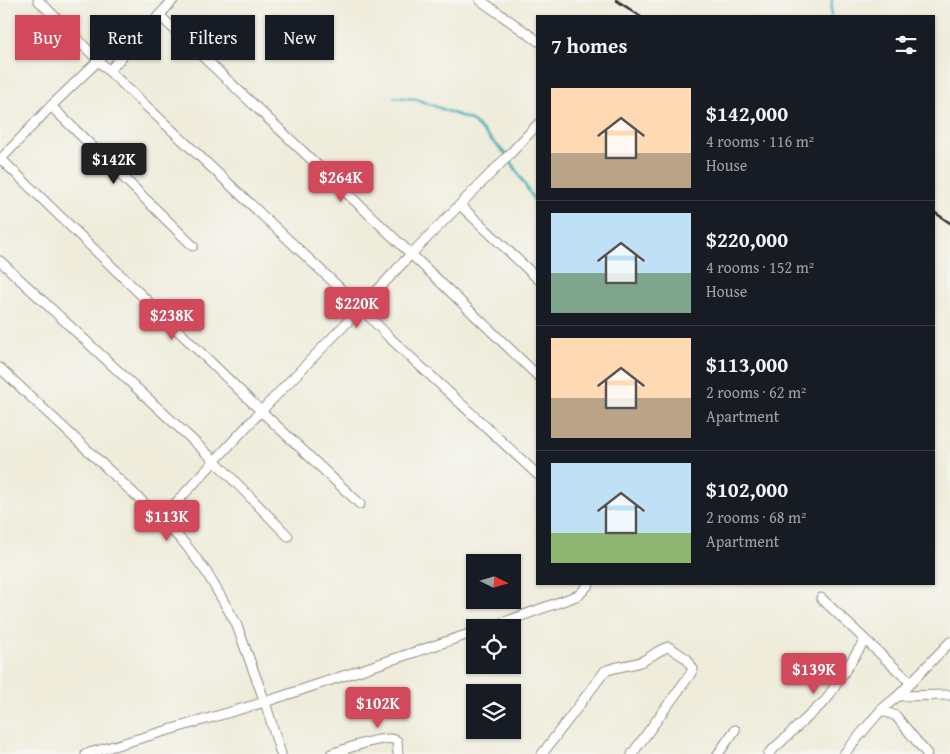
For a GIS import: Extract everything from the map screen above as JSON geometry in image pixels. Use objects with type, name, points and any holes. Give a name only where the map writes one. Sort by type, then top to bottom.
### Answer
[{"type":"street","points":[[38,0],[90,51]]},
{"type":"street","points":[[159,15],[173,0]]},
{"type":"street","points":[[480,0],[536,40]]},
{"type":"street","points":[[161,17],[536,374]]},
{"type":"street","points":[[360,504],[0,160],[51,106],[99,60],[361,308],[390,338],[536,473]]},
{"type":"street","points":[[109,71],[119,60]]},
{"type":"street","points":[[51,106],[193,246]]},
{"type":"street","points":[[161,519],[261,411],[536,126]]},
{"type":"street","points":[[460,205],[536,277]]},
{"type":"street","points":[[0,261],[215,461],[288,536]]},
{"type":"street","points":[[0,368],[161,519],[186,545],[207,573],[236,623],[282,754]]},
{"type":"street","points":[[513,619],[579,595],[588,585]]},
{"type":"street","points":[[821,598],[911,683]]},
{"type":"street","points":[[86,754],[265,702],[466,635]]},
{"type":"street","points":[[768,754],[826,700],[865,640]]},
{"type":"street","points":[[844,754],[881,710],[898,696],[950,642]]},
{"type":"street","points":[[542,754],[605,671],[614,667],[642,661],[662,648],[669,647],[687,659],[693,669],[632,754]]},
{"type":"street","points":[[898,696],[950,695]]},
{"type":"street","points":[[881,710],[896,716],[927,754]]},
{"type":"street","points":[[718,754],[735,730]]},
{"type":"street","points":[[331,754],[358,745],[391,738],[397,741],[398,754]]},
{"type":"waterway","points":[[831,15],[832,0]]},
{"type":"waterway","points":[[394,97],[416,99],[471,120],[508,156],[536,204]]},
{"type":"railway","points":[[616,0],[638,15]]},
{"type":"railway","points":[[935,213],[950,223]]}]
